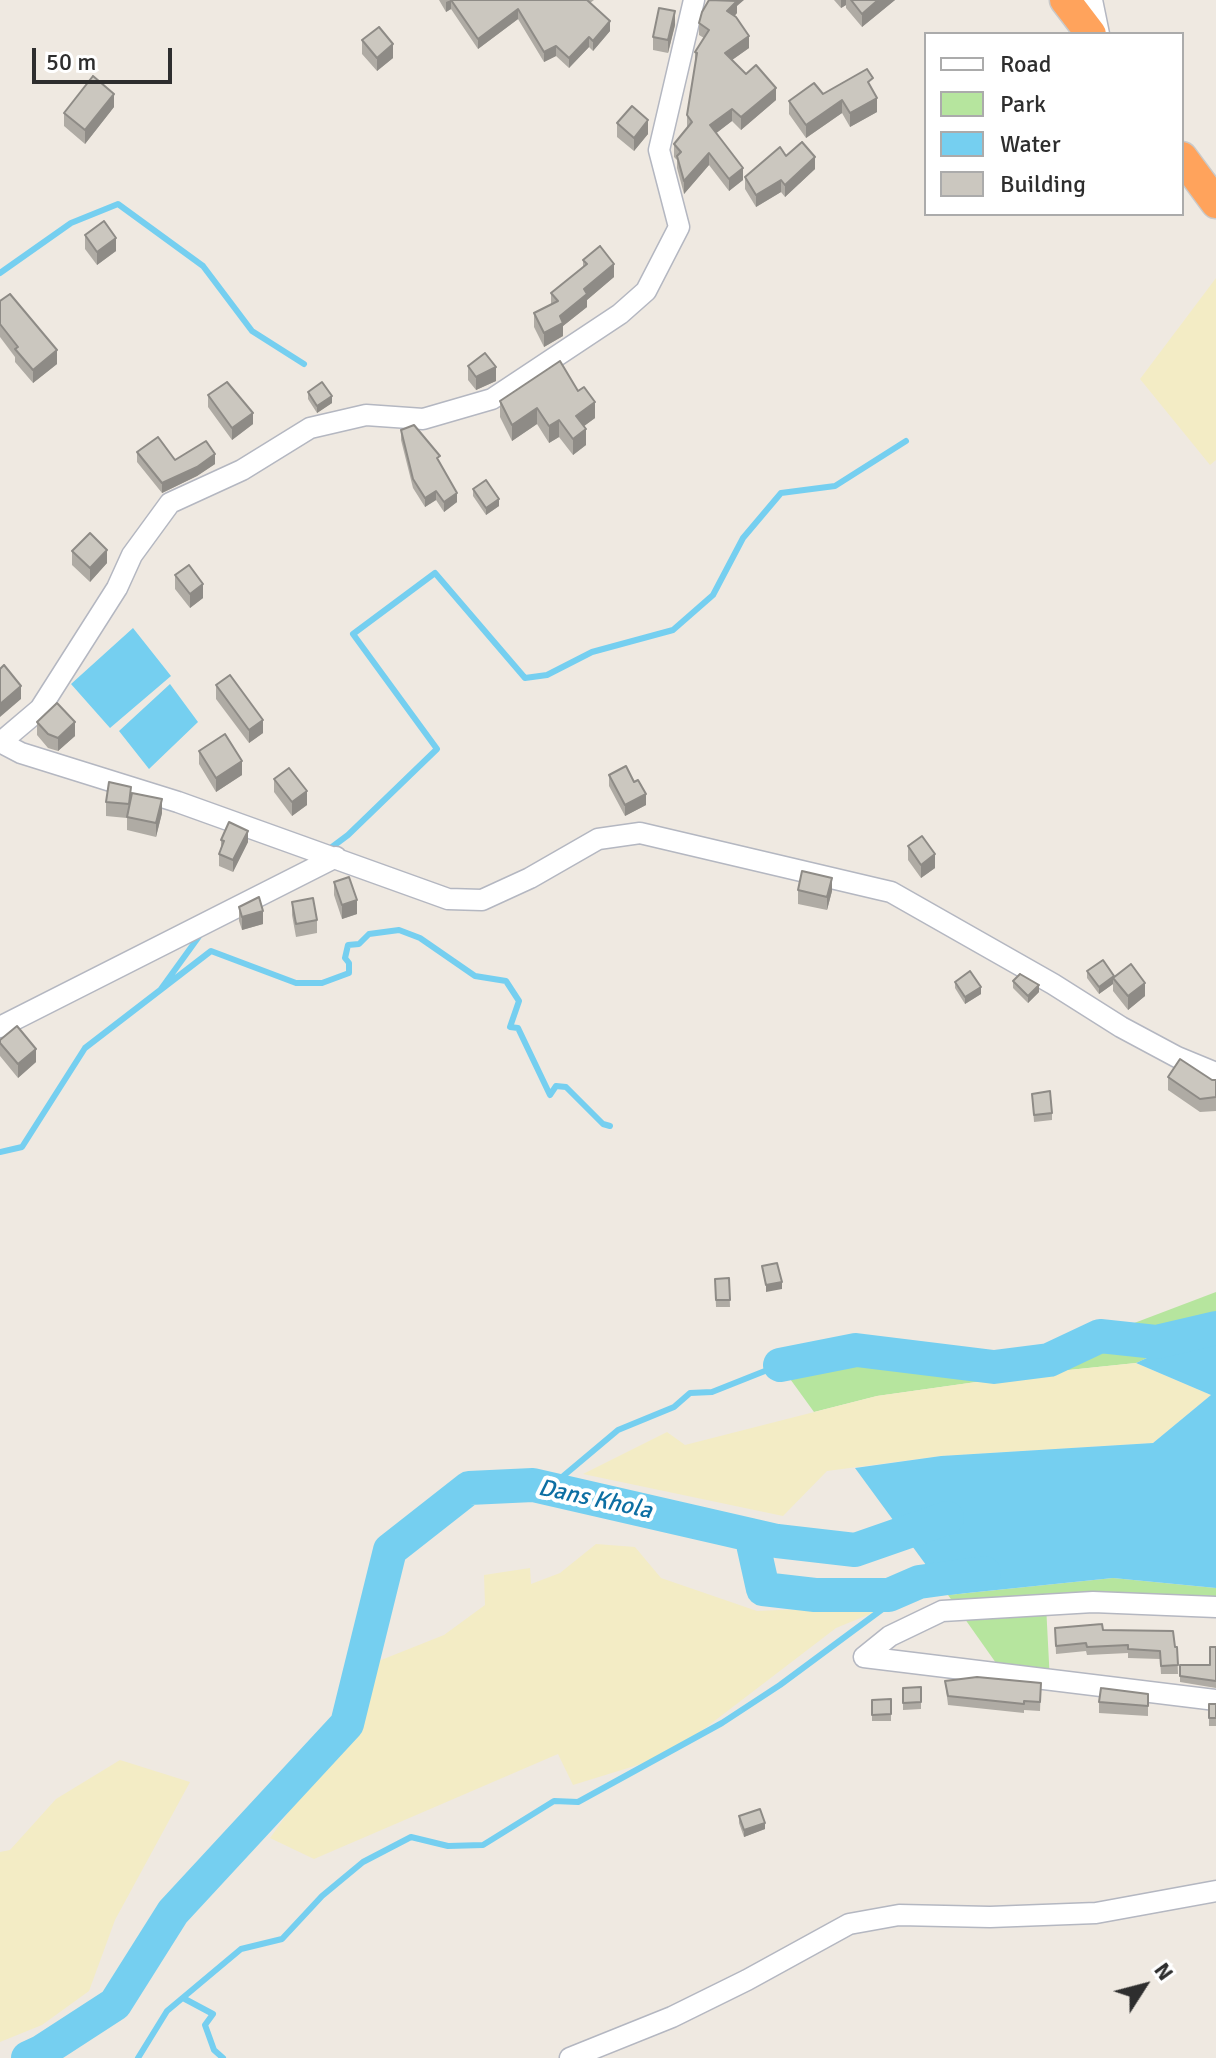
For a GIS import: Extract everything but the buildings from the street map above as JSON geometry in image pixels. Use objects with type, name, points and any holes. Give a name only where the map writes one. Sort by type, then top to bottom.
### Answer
[{"type":"highway","points":[[1065,0],[1089,32]]},
{"type":"highway","points":[[1184,160],[1216,203]]},
{"type":"street","points":[[694,0],[659,150],[679,227],[646,291],[620,314],[492,399],[423,419],[366,415],[310,428],[242,470],[170,503],[132,555],[117,588],[40,709],[0,742],[21,753],[178,802],[448,899],[482,900],[530,878],[598,839],[640,833],[891,892],[1053,984],[1121,1027],[1177,1057],[1216,1073]]},
{"type":"street","points":[[1092,0],[1099,32]]},
{"type":"street","points":[[0,1027],[336,857]]},
{"type":"street","points":[[1216,1607],[1093,1602],[942,1611],[890,1636],[864,1657],[1216,1700]]},
{"type":"street","points":[[570,2058],[672,2017],[849,1924],[899,1915],[990,1917],[1096,1913],[1216,1891]]},
{"type":"green space","points":[[1216,1292],[1216,1335],[1164,1350],[1136,1363],[877,1396],[814,1412],[780,1365],[856,1350],[994,1367],[1049,1360],[1100,1336]]},
{"type":"green space","points":[[1113,1578],[1216,1588],[1216,1607],[1046,1605],[1050,1682],[1008,1680],[948,1595]]},
{"type":"sand","points":[[1216,278],[1216,460],[1210,465],[1140,379]]},
{"type":"sand","points":[[1136,1363],[1211,1395],[1153,1443],[941,1456],[827,1471],[783,1516],[583,1474],[667,1432],[685,1445],[877,1396]]},
{"type":"sand","points":[[596,1544],[635,1547],[661,1578],[757,1611],[892,1605],[836,1628],[670,1755],[573,1785],[558,1754],[314,1859],[270,1838],[352,1723],[366,1666],[444,1635],[485,1605],[484,1575],[530,1568],[531,1584],[560,1573]]},
{"type":"sand","points":[[120,1760],[190,1782],[115,1920],[89,1991],[42,2025],[0,2042],[0,1852],[10,1850],[56,1799]]},
{"type":"water","points":[[133,628],[171,676],[110,728],[71,684]]},
{"type":"water","points":[[170,684],[198,722],[149,769],[119,731]]},
{"type":"water","points":[[1216,1335],[1216,1588],[1113,1578],[948,1595],[855,1468],[941,1456],[1153,1443],[1211,1395],[1136,1363],[1164,1350]]},
{"type":"waterway","points":[[0,273],[71,223],[118,204],[203,266],[252,331],[304,364]]},
{"type":"waterway","points":[[328,850],[348,835],[437,749],[353,634],[435,573],[525,678],[547,675],[592,652],[673,630],[713,595],[743,538],[781,493],[835,486],[906,441]]},
{"type":"waterway","points":[[0,1152],[22,1147],[85,1048],[211,951],[296,983],[322,983],[349,973],[349,963],[345,958],[348,945],[359,944],[369,934],[399,930],[420,938],[475,976],[506,981],[519,1001],[510,1027],[518,1028],[550,1095],[556,1086],[566,1087],[603,1124],[610,1126]]},
{"type":"waterway","points":[[161,989],[200,935]]},
{"type":"waterway","points":[[780,1365],[856,1350],[994,1367],[1049,1360],[1100,1336],[1156,1342],[1216,1328]]},
{"type":"waterway","points":[[549,1488],[618,1430],[674,1407],[690,1393],[712,1392],[780,1365]]},
{"type":"waterway","name":"Dans Khola","points":[[28,2058],[115,2004],[173,1912],[347,1724],[390,1550],[469,1488],[533,1485],[777,1541],[855,1550],[947,1518]]},
{"type":"waterway","points":[[751,1535],[763,1589],[815,1595],[889,1595],[919,1582],[984,1573]]},
{"type":"waterway","points":[[138,2058],[167,2011],[241,1949],[282,1939],[322,1896],[363,1862],[411,1837],[448,1846],[483,1845],[554,1801],[578,1802],[722,1723],[780,1685],[919,1582]]},
{"type":"waterway","points":[[183,1998],[213,2014],[205,2025],[214,2050],[223,2058]]}]
